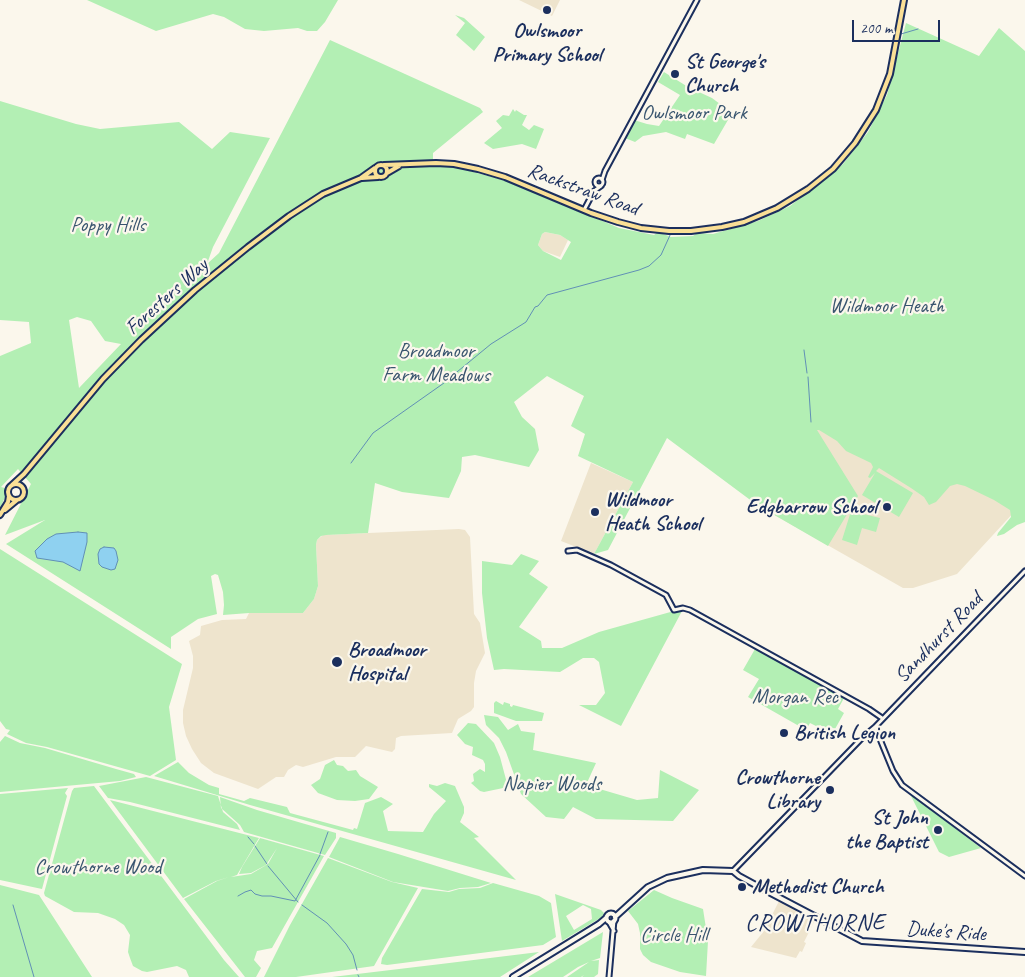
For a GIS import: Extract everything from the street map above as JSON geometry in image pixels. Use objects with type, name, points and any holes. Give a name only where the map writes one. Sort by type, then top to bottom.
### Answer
[{"type":"main road","name":"Rackstraw Road","points":[[900,0],[901,8]]},
{"type":"main road","name":"Rackstraw Road","points":[[384,165],[448,163],[478,168],[505,177],[584,210],[634,226],[669,231],[691,231],[722,227],[752,219],[777,208],[819,181],[841,160],[855,143],[884,92],[892,68],[901,8],[904,0]]},
{"type":"main road","points":[[387,174],[387,168],[384,165],[379,165],[375,168],[376,174],[380,177],[387,174],[401,165]]},
{"type":"main road","name":"Foresters Way","points":[[12,485],[24,474],[103,379],[181,303],[288,216],[329,192],[361,178],[375,168]]},
{"type":"main road","name":"Foresters Way","points":[[361,178],[380,177]]},
{"type":"main road","name":"Foresters Way","points":[[21,487],[24,474]]},
{"type":"main road","points":[[16,484],[21,487],[23,494],[2,513],[9,496],[8,490],[12,485],[16,484]]},
{"type":"main road","points":[[9,496],[13,499],[18,499]]},
{"type":"main road","points":[[513,977],[599,924],[614,917],[648,887],[671,877],[703,870],[733,871]]},
{"type":"main road","name":"Duke's Ride","points":[[733,871],[739,876],[862,941],[1025,952]]},
{"type":"main road","points":[[608,920],[608,914],[614,917]]},
{"type":"street","points":[[594,191],[603,183],[602,180],[607,168],[698,0]]},
{"type":"street","points":[[584,210],[594,191],[595,181],[607,168]]},
{"type":"street","points":[[598,178],[602,180]]},
{"type":"street","points":[[595,184],[601,186]]},
{"type":"street","points":[[568,551],[577,550],[611,565],[666,595],[674,610],[683,608],[690,610],[882,718]]},
{"type":"street","name":"Sandhurst Road","points":[[733,871],[1025,571]]},
{"type":"street","points":[[875,727],[899,782],[1025,876]]},
{"type":"street","points":[[608,977],[614,917]]},
{"type":"street","points":[[608,920],[614,932]]},
{"type":"shaded area","name":"Owlsmoor Primary School","points":[[519,0],[560,0],[552,16]]},
{"type":"shaded area","points":[[545,232],[560,235],[568,240],[560,257],[543,251],[538,245],[542,234]]},
{"type":"shaded area","name":"Edgbarrow School","points":[[812,422],[944,466],[1016,510],[957,574],[913,588],[903,588],[757,505]]},
{"type":"shaded area","name":"Wildmoor Heath School","points":[[591,463],[633,482],[594,554],[561,541]]},
{"type":"shaded area","name":"Broadmoor Hospital","points":[[465,530],[470,537],[474,614],[480,623],[485,653],[476,671],[474,707],[458,719],[452,733],[401,736],[396,738],[395,749],[392,752],[366,746],[355,757],[336,757],[303,767],[296,765],[288,770],[284,777],[276,777],[258,789],[214,773],[201,763],[186,736],[183,710],[193,668],[193,656],[189,641],[200,635],[201,626],[222,620],[246,619],[249,613],[303,613],[314,599],[318,586],[316,545],[317,540],[323,535]]},
{"type":"shaded area","points":[[779,901],[815,920],[804,942],[806,943],[802,952],[800,951],[796,958],[751,947],[764,931]]},
{"type":"green space","points":[[87,0],[338,0],[325,22],[317,31],[307,31],[298,28],[264,31],[245,29],[224,17],[213,14],[156,31]]},
{"type":"green space","points":[[455,15],[464,18],[485,37],[474,51],[456,35],[465,23]]},
{"type":"green space","points":[[906,23],[979,56],[999,28],[1025,51],[1025,522],[1004,534],[997,536],[1011,517],[1010,510],[994,500],[957,484],[950,486],[936,502],[929,505],[924,497],[879,468],[876,471],[913,493],[899,517],[862,495],[875,473],[870,478],[868,477],[873,467],[871,463],[846,451],[837,441],[817,430],[858,496],[828,546],[757,505],[667,438],[608,550],[594,554],[633,482],[578,456],[585,434],[571,426],[584,396],[547,376],[514,402],[522,417],[535,429],[539,450],[529,467],[475,455],[462,457],[461,471],[449,498],[402,492],[375,483],[368,533],[326,535],[321,536],[317,540],[318,586],[314,599],[303,613],[223,615],[223,592],[218,575],[215,574],[211,576],[217,614],[198,619],[171,637],[171,649],[6,544],[45,520],[5,535],[31,484],[18,469],[1,487],[5,488],[5,497],[0,509],[0,356],[31,343],[29,322],[0,320],[0,101],[76,124],[100,129],[179,122],[212,149],[230,132],[270,138],[213,247],[207,264],[219,253],[330,40],[480,108],[483,112],[433,153],[433,161],[514,183],[619,228],[654,235],[658,232],[671,237],[693,236],[697,233],[713,234],[758,221],[790,206],[843,164],[868,132],[887,95]],"holes":[[[545,232],[560,235],[571,242],[561,260],[543,251],[538,245],[542,234]],[[77,317],[91,321],[105,341],[121,344],[79,388],[69,320]]]},
{"type":"green space","name":"Owlsmoor Park","points":[[664,72],[688,87],[712,98],[732,113],[714,144],[687,134],[685,139],[666,132],[643,136],[635,142],[625,138],[634,120],[659,126],[680,95],[658,82]]},
{"type":"green space","points":[[513,109],[515,112],[516,110],[527,115],[522,125],[529,130],[534,125],[544,129],[536,149],[522,144],[493,149],[484,143],[502,128],[496,121],[503,115],[509,116]]},
{"type":"green space","points":[[851,511],[880,518],[876,532],[862,528],[857,545],[842,540]]},
{"type":"green space","points":[[0,549],[182,664],[169,707],[176,760],[150,776],[47,747],[26,743],[7,734],[10,730],[6,729],[0,721]]},
{"type":"green space","points":[[521,554],[539,561],[529,574],[548,587],[519,627],[541,641],[542,648],[562,648],[599,632],[674,611],[682,611],[621,726],[579,705],[596,705],[605,693],[599,662],[594,658],[583,658],[560,672],[494,670],[487,638],[482,593],[482,561],[512,565]]},
{"type":"green space","name":"Morgan Rec","points":[[755,649],[844,698],[838,709],[844,713],[835,729],[831,727],[829,730],[820,725],[818,727],[810,723],[806,730],[748,697],[759,679],[743,670]]},
{"type":"green space","points":[[496,701],[503,705],[504,702],[512,707],[513,705],[544,713],[542,721],[516,721],[494,713],[494,703]]},
{"type":"green space","name":"Napier Woods","points":[[484,715],[498,717],[508,730],[518,724],[521,731],[535,733],[533,750],[596,763],[586,785],[637,800],[658,798],[660,770],[699,790],[673,821],[596,819],[573,807],[564,819],[546,817],[521,794],[506,752],[499,738],[486,725]]},
{"type":"green space","points":[[468,723],[476,724],[494,743],[508,787],[484,792],[471,783],[474,781],[473,774],[480,769],[485,772],[485,764],[483,760],[472,755],[473,747],[465,744],[457,735]]},
{"type":"green space","points":[[5,736],[20,743],[45,748],[134,774],[136,777],[120,781],[0,792],[0,742]]},
{"type":"green space","points":[[334,760],[337,765],[343,766],[348,771],[356,770],[360,776],[378,787],[369,799],[355,801],[337,800],[318,793],[311,785],[320,779],[325,765]]},
{"type":"green space","points":[[178,762],[189,773],[209,785],[219,788],[219,794],[244,801],[250,798],[287,807],[290,813],[353,830],[354,828],[357,829],[365,803],[381,797],[393,804],[383,811],[388,831],[423,832],[434,814],[446,801],[429,787],[429,784],[437,786],[445,783],[455,786],[464,807],[464,813],[460,822],[479,837],[474,838],[516,880],[154,776]]},
{"type":"green space","name":"Crowthorne Wood","points":[[146,777],[218,796],[223,812],[237,824],[240,830],[108,798],[99,786]]},
{"type":"green space","name":"Crowthorne Wood","points":[[94,786],[224,960],[239,977],[189,977],[186,970],[177,966],[147,972],[142,971],[133,966],[128,952],[130,935],[124,925],[115,919],[98,913],[74,912],[45,896],[44,893],[72,791],[74,788]]},
{"type":"green space","name":"Crowthorne Wood","points":[[68,788],[65,793],[67,796],[42,889],[0,880],[0,794]]},
{"type":"green space","points":[[910,794],[981,848],[949,857],[939,852]]},
{"type":"green space","points":[[220,797],[336,833],[336,838],[325,855],[244,832],[240,825],[221,808]]},
{"type":"green space","points":[[110,800],[259,838],[237,875],[231,877],[251,874],[268,864],[277,848],[266,865],[251,873],[239,874],[260,838],[324,856],[272,948],[257,951],[254,960],[261,968],[256,977],[245,977],[184,899],[217,881],[229,877],[216,881],[183,898]]},
{"type":"green space","points":[[340,837],[491,883],[478,887],[448,891],[393,882],[329,857]]},
{"type":"green space","points":[[328,858],[392,882],[418,888],[374,966],[296,977],[264,977],[290,925]]},
{"type":"green space","points":[[493,883],[539,896],[551,903],[556,937],[543,945],[387,965],[381,964],[382,958],[422,889],[449,892],[459,889],[480,888]]},
{"type":"green space","name":"Crowthorne Wood","points":[[0,885],[39,895],[92,977],[0,977]]},
{"type":"green space","name":"Circle Hill","points":[[654,890],[703,909],[708,941],[706,976],[680,972],[651,962],[643,955],[640,949],[638,924],[628,911]]},
{"type":"green space","points":[[555,894],[601,910],[604,913],[602,917],[562,941]],"holes":[[[583,905],[591,909],[592,919],[574,930],[566,916]]]},
{"type":"green space","points":[[603,932],[600,958],[591,961],[599,960],[598,974],[594,977],[582,977],[584,975],[581,977],[567,977],[589,962],[563,977],[528,977]]},
{"type":"green space","points":[[539,952],[500,977],[332,977],[441,964]]},
{"type":"water","points":[[87,533],[87,542],[80,571],[63,562],[37,558],[35,551],[47,539],[56,534]]},
{"type":"water","points":[[104,547],[114,548],[116,551],[118,560],[115,569],[111,570],[99,564],[98,554],[100,549]]},
{"type":"waterway","points":[[901,34],[918,29]]},
{"type":"waterway","points":[[446,381],[491,344],[526,322],[535,307],[547,295],[649,266],[661,255],[671,233]]},
{"type":"waterway","points":[[804,350],[807,373]]},
{"type":"waterway","points":[[808,377],[811,422]]},
{"type":"waterway","points":[[351,463],[373,433],[444,383]]},
{"type":"waterway","points":[[320,854],[328,832]]},
{"type":"waterway","points":[[248,837],[254,844]]},
{"type":"waterway","points":[[255,846],[267,864]]},
{"type":"waterway","points":[[238,896],[251,890],[255,894],[262,896],[295,901],[320,855]]},
{"type":"waterway","points":[[268,866],[298,902]]},
{"type":"waterway","points":[[13,905],[34,977]]},
{"type":"waterway","points":[[302,905],[327,923],[346,944],[353,955],[357,970]]},
{"type":"place","name":"Owlsmoor Primary School","points":[[547,10]]},
{"type":"place","name":"St George's Church","points":[[675,74]]},
{"type":"place","name":"Edgbarrow School","points":[[887,507]]},
{"type":"place","name":"Wildmoor Heath School","points":[[595,512]]},
{"type":"place","name":"Broadmoor Hospital","points":[[337,662]]},
{"type":"place","name":"British Legion","points":[[784,733]]},
{"type":"place","name":"Crowthorne Library","points":[[830,790]]},
{"type":"place","name":"St John the Baptist","points":[[938,830]]},
{"type":"place","name":"Methodist Church","points":[[742,887]]},
{"type":"district","name":"CROWTHORNE","points":[[815,924]]},
{"type":"park label","name":"Poppy Hills","points":[[108,225]]},
{"type":"park label","name":"Wildmoor Heath","points":[[887,306]]},
{"type":"park label","name":"Broadmoor Farm Meadows","points":[[436,363]]}]
